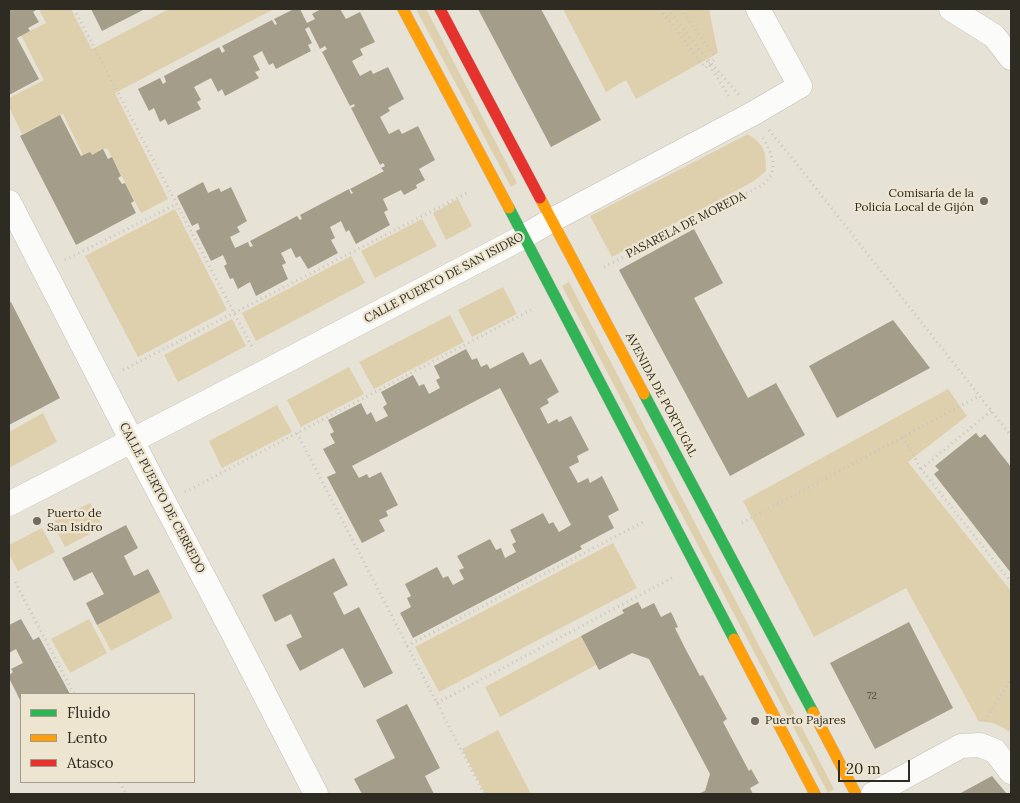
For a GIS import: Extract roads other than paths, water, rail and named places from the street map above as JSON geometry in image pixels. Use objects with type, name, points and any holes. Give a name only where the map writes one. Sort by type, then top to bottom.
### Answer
[{"type":"main road","points":[[403,9],[815,794]]},
{"type":"main road","name":"AVENIDA DE PORTUGAL","points":[[440,9],[856,794]]},
{"type":"street","name":"CALLE PUERTO DE SAN ISIDRO","points":[[9,504],[523,236],[754,113],[800,86],[758,9]]},
{"type":"street","points":[[951,9],[994,36],[1011,58]]},
{"type":"street","name":"CALLE PUERTO DE CERREDO","points":[[9,202],[316,794]]},
{"type":"street","points":[[873,794],[961,746],[980,745],[995,751],[1011,772]]},
{"type":"place","name":"Comisaría de la Policía Local de Gijón","points":[[984,201]]},
{"type":"place","name":"Puerto de San Isidro","points":[[37,521]]},
{"type":"place","name":"Puerto Pajares","points":[[755,721]]}]
